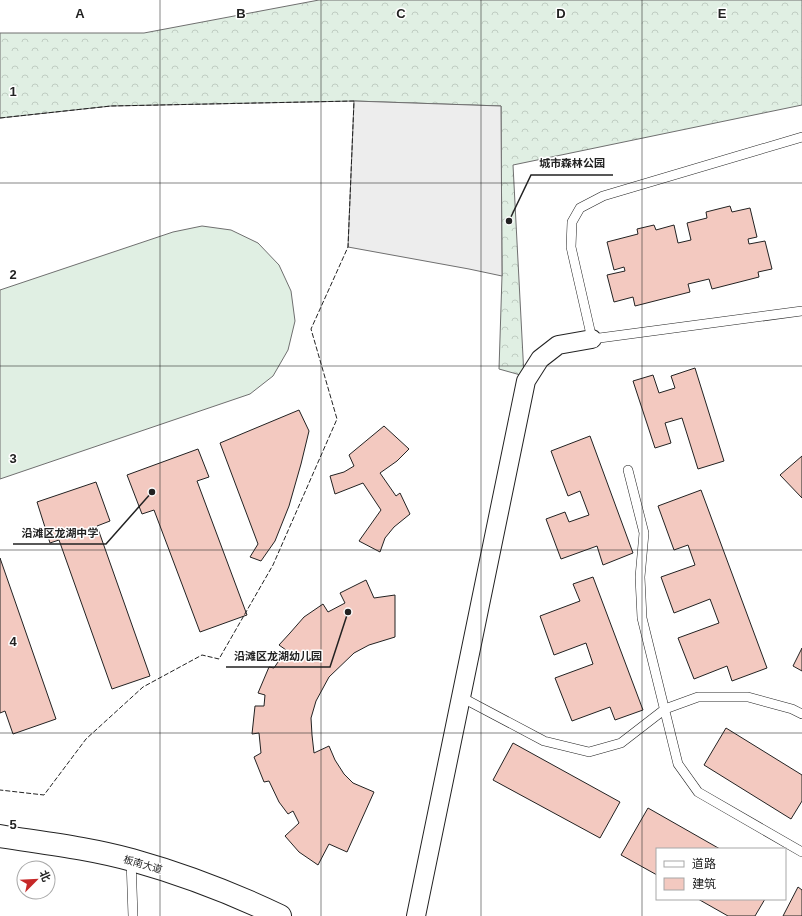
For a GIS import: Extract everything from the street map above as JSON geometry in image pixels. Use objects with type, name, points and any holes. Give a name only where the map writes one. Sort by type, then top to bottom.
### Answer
[{"type":"main road","name":"板南大道","points":[[0,836],[65,846],[131,860],[201,882],[280,916]]},
{"type":"street","points":[[416,916],[526,381],[540,359],[558,345],[592,339]]},
{"type":"lane","points":[[802,138],[604,196],[580,208],[572,222],[571,247],[592,339],[802,311]]},
{"type":"lane","points":[[628,470],[644,533],[640,577],[642,618],[678,764],[698,792],[802,852]]},
{"type":"lane","points":[[461,697],[544,741],[589,752],[621,743],[665,709],[698,697],[748,697],[792,709],[802,714]]},
{"type":"lane","points":[[131,860],[133,916]]},
{"type":"green space","points":[[319,0],[802,0],[802,105],[513,165],[524,376],[499,369],[502,276],[501,106],[354,101],[111,106],[0,118],[0,33],[144,33]]},
{"type":"green space","points":[[202,226],[231,230],[258,243],[279,265],[291,291],[295,321],[288,350],[273,376],[250,394],[0,479],[0,290],[173,232]]},
{"type":"shaded area","points":[[354,101],[501,106],[502,276],[348,247]]},
{"type":"building","points":[[730,206],[732,212],[750,208],[757,237],[748,239],[749,244],[765,241],[772,269],[758,272],[759,277],[712,289],[709,279],[688,284],[690,292],[635,306],[633,297],[614,302],[607,275],[625,271],[624,267],[614,270],[607,242],[638,234],[637,229],[654,225],[656,230],[674,225],[678,243],[691,240],[687,223],[707,218],[706,212]]},
{"type":"building","points":[[695,368],[724,461],[698,469],[682,418],[665,423],[671,443],[655,448],[633,381],[653,375],[659,393],[675,388],[671,376]]},
{"type":"building","points":[[299,410],[309,431],[301,464],[289,506],[275,541],[261,561],[250,557],[258,544],[220,443]]},
{"type":"building","points":[[384,426],[409,449],[397,461],[380,473],[396,496],[400,493],[410,514],[394,527],[385,538],[380,552],[359,541],[381,510],[363,483],[335,494],[330,476],[344,472],[354,466],[349,455]]},
{"type":"building","points":[[590,436],[633,553],[603,565],[597,546],[561,559],[546,519],[565,512],[569,522],[589,515],[580,491],[568,496],[551,451]]},
{"type":"building","points":[[198,449],[209,477],[197,481],[247,615],[200,632],[154,510],[142,514],[127,475]]},
{"type":"building","points":[[802,456],[802,498],[780,475]]},
{"type":"building","points":[[96,482],[110,521],[97,526],[150,676],[112,689],[59,540],[50,543],[37,502]]},
{"type":"building","points":[[701,490],[767,668],[732,681],[727,666],[694,679],[678,638],[719,623],[710,599],[674,613],[661,577],[695,565],[688,545],[674,550],[658,506]]},
{"type":"building","points":[[0,558],[56,719],[13,734],[5,711],[0,713]]},
{"type":"building","points":[[593,577],[643,710],[615,720],[610,707],[572,721],[555,678],[593,664],[586,643],[554,655],[540,616],[580,601],[573,584]]},
{"type":"building","points":[[366,580],[374,598],[395,595],[395,637],[369,645],[354,653],[329,677],[316,701],[311,718],[314,753],[329,746],[335,760],[344,774],[353,783],[374,792],[347,852],[329,844],[318,865],[299,852],[285,836],[299,823],[293,811],[288,814],[279,802],[269,781],[264,782],[254,757],[261,753],[259,733],[252,734],[255,706],[264,706],[265,695],[258,693],[269,667],[274,668],[286,650],[279,645],[304,617],[323,604],[328,612],[345,603],[340,593]]},
{"type":"building","points":[[802,648],[802,671],[793,666]]},
{"type":"building","points":[[726,728],[802,775],[802,801],[791,819],[704,765]]},
{"type":"building","points":[[513,743],[620,802],[600,838],[493,780]]},
{"type":"building","points":[[648,808],[718,848],[656,848],[656,874],[621,855]]},
{"type":"building","points":[[798,887],[802,890],[802,916],[783,916]]},
{"type":"building","points":[[700,900],[764,900],[755,916],[728,916]]},
{"type":"fence","points":[[0,118],[111,106],[354,101],[348,247],[311,329],[337,419],[273,565],[219,659],[202,655],[143,687],[86,739],[44,795],[0,790]]},
{"type":"place","name":"城市森林公园","points":[[509,221]]},
{"type":"place","name":"沿滩区龙湖中学","points":[[152,492]]},
{"type":"place","name":"沿滩区龙湖幼儿园","points":[[348,612]]}]
